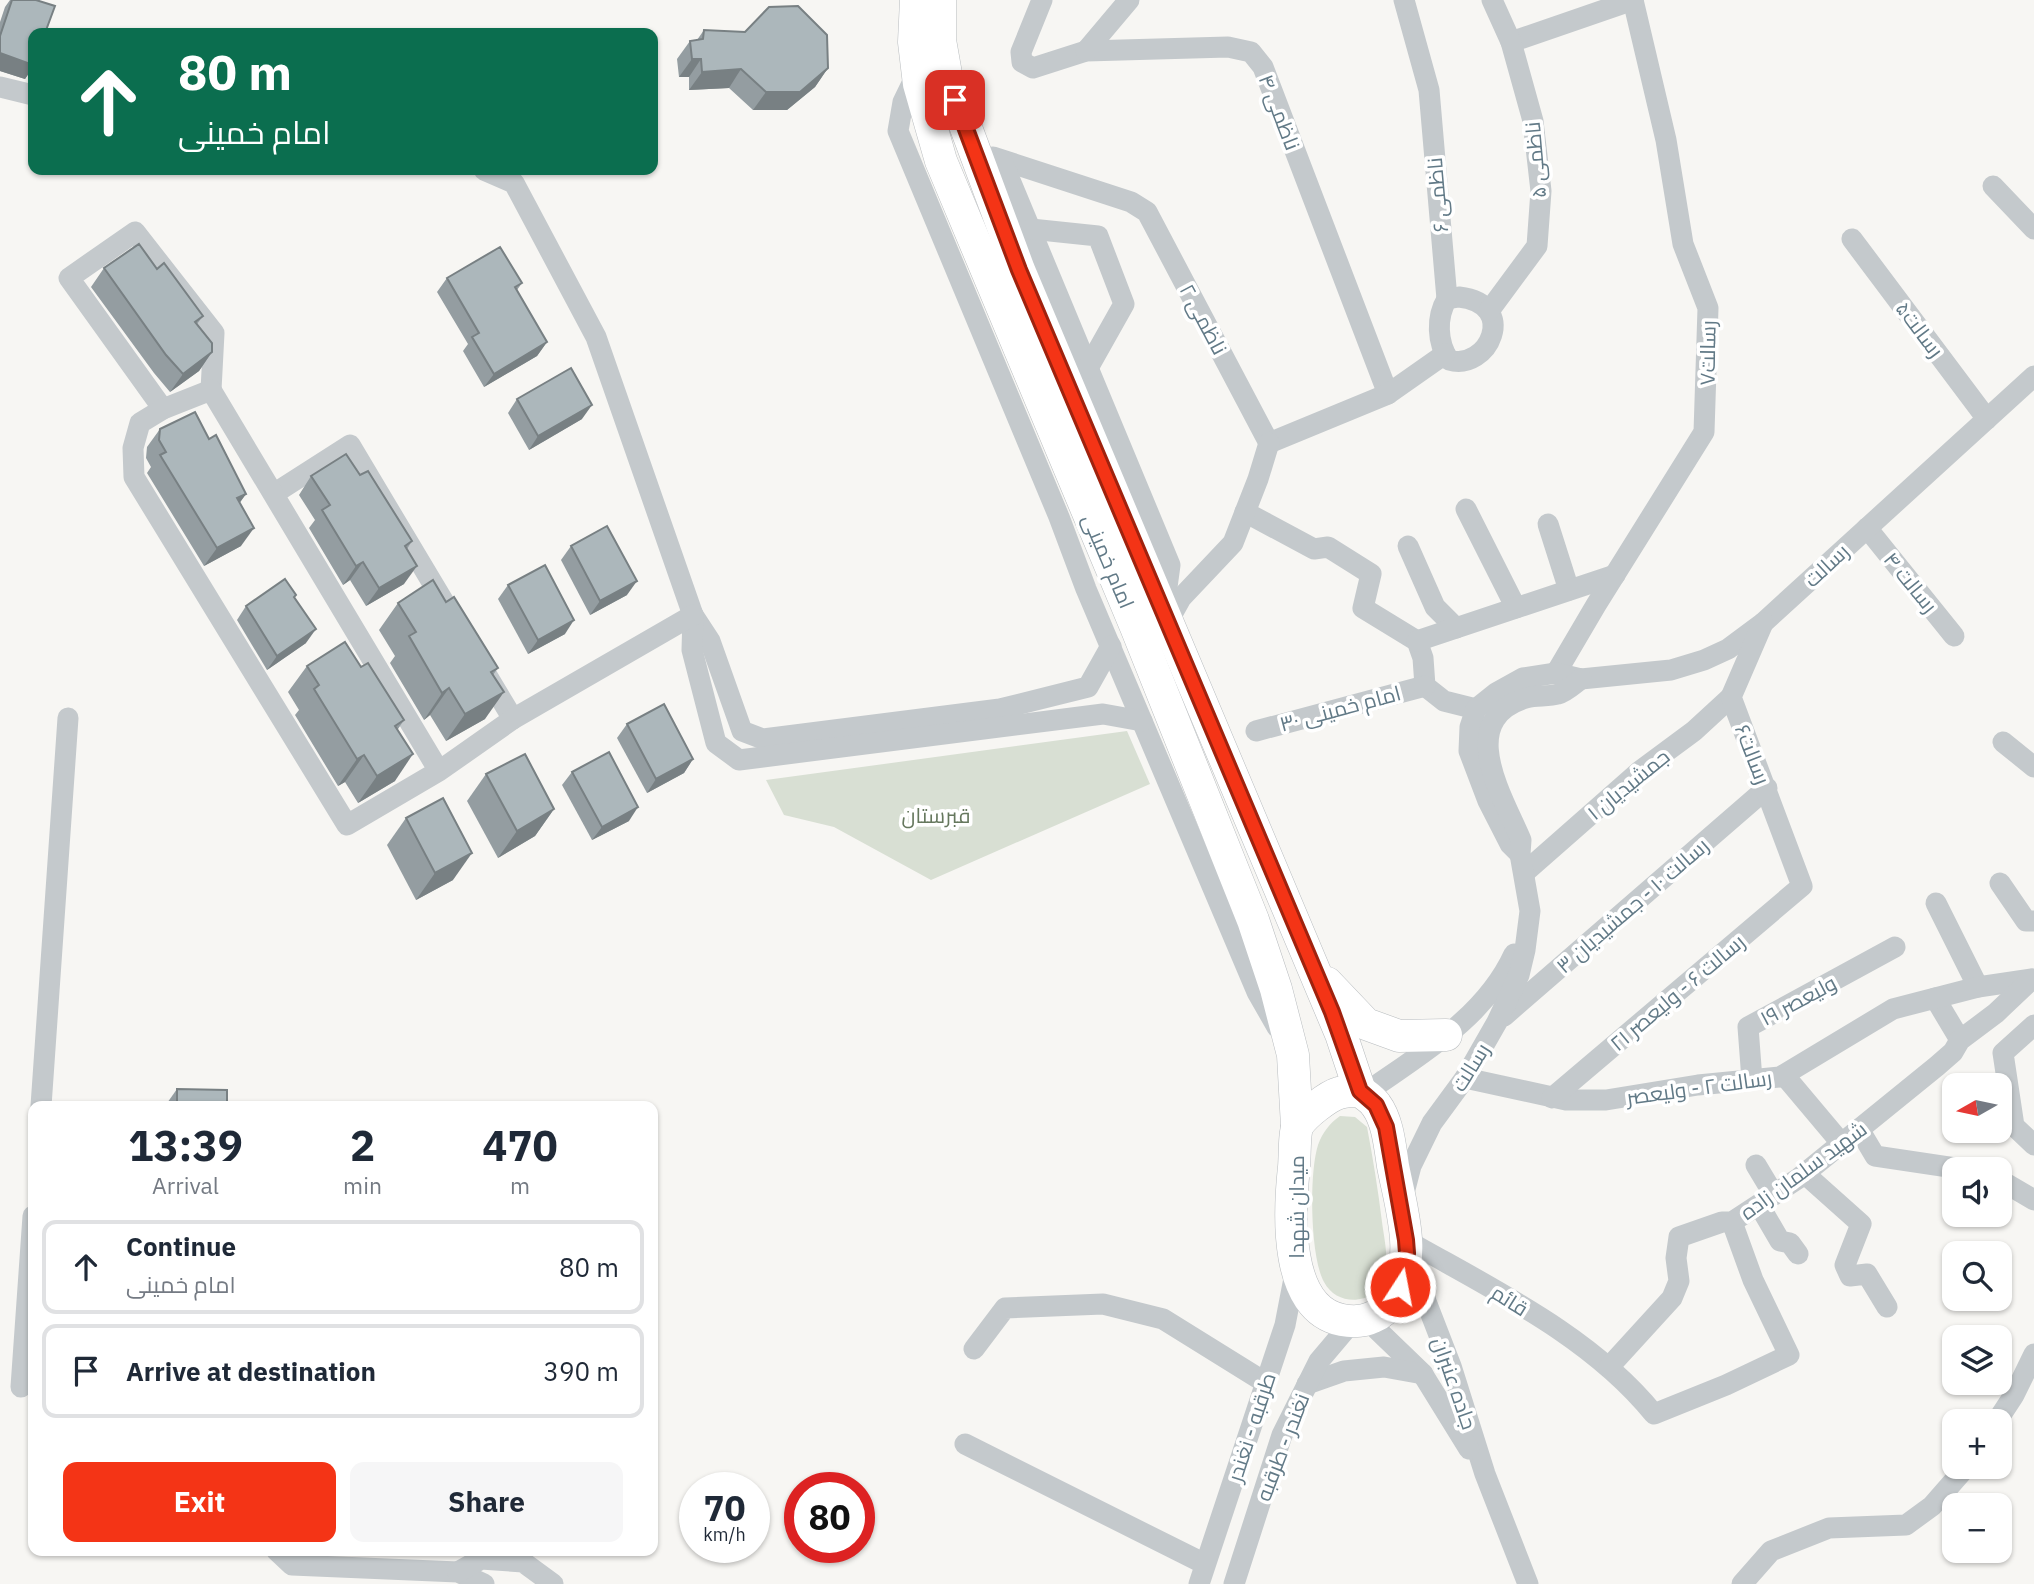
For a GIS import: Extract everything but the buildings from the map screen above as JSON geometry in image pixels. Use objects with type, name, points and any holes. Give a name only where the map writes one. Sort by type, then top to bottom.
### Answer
[{"type":"highway","name":"امام خمینی","points":[[916,0],[914,42],[919,84],[941,162],[1072,511],[1136,627],[1253,920],[1276,989],[1293,1055],[1297,1126]]},
{"type":"highway","name":"امام خمینی","points":[[940,0],[940,40],[946,75],[1019,270],[1314,969],[1362,1093]]},
{"type":"highway","points":[[1314,969],[1366,1024],[1399,1036],[1446,1035]]},
{"type":"highway","name":"میدان شهدا","points":[[1360,1321],[1329,1317],[1317,1308],[1305,1292],[1296,1268],[1291,1195],[1297,1126],[1321,1103],[1338,1093],[1362,1093]]},
{"type":"highway","points":[[1360,1321],[1378,1315],[1400,1287],[1407,1247],[1386,1127],[1376,1105],[1362,1093]]},
{"type":"street","name":"ناظمی ۴","points":[[1042,0],[1021,52],[1022,62],[1033,68],[1086,51],[1228,47],[1251,52],[1263,67],[1388,394]]},
{"type":"street","points":[[1086,51],[1129,0]]},
{"type":"street","name":"ناظمی ۶","points":[[1404,0],[1429,90],[1447,299]]},
{"type":"street","name":"ناظمی ۵","points":[[1489,311],[1537,246],[1541,191],[1533,121],[1511,41],[1492,0]]},
{"type":"street","points":[[1511,41],[1633,0]]},
{"type":"street","name":"رسالت۷","points":[[1556,673],[1704,432],[1708,308],[1683,244],[1666,140],[1633,0]]},
{"type":"street","points":[[0,87],[28,94]]},
{"type":"street","points":[[972,148],[1002,161],[1170,565],[1165,619]]},
{"type":"street","name":"ناظمی ۲","points":[[1002,161],[1131,202],[1147,212],[1269,443]]},
{"type":"street","points":[[496,175],[514,183],[596,337],[693,615],[710,641],[742,732]]},
{"type":"street","points":[[1993,186],[2034,229]]},
{"type":"street","points":[[1031,229],[1098,236],[1124,304],[1088,368]]},
{"type":"street","points":[[163,409],[69,278],[135,232],[214,333],[211,390],[439,771]]},
{"type":"street","name":"رسالت۵","points":[[1852,239],[1987,419]]},
{"type":"street","points":[[1447,299],[1472,299],[1480,302],[1489,311],[1494,321],[1493,333],[1480,353],[1467,360],[1449,360],[1440,335],[1442,308],[1447,299]]},
{"type":"street","points":[[1165,619],[1233,543],[1269,443],[1388,394],[1445,354]]},
{"type":"street","name":"رسالت","points":[[1523,863],[1488,801],[1469,751],[1470,727],[1476,709],[1496,693],[1523,678],[1556,673],[1581,679],[1671,670],[1728,649],[1763,623],[2034,376]]},
{"type":"street","points":[[211,390],[163,409],[140,423],[133,448],[134,477],[347,825],[439,771],[513,719],[693,615]]},
{"type":"street","points":[[275,493],[350,445],[457,624]]},
{"type":"street","points":[[1466,509],[1517,608]]},
{"type":"street","points":[[1072,511],[1086,589],[1257,992],[1293,1055]]},
{"type":"street","points":[[1245,512],[1314,549],[1328,547],[1371,574],[1363,608],[1417,641],[1423,658],[1425,686],[1444,701],[1476,709]]},
{"type":"street","points":[[1548,524],[1569,590]]},
{"type":"street","name":"رسالت ۴","points":[[1867,528],[1954,636]]},
{"type":"street","points":[[1408,546],[1435,607],[1456,628]]},
{"type":"street","points":[[1417,641],[1615,575]]},
{"type":"street","points":[[693,615],[692,650],[716,743],[739,760],[1103,714],[1142,721]]},
{"type":"street","name":"رسالت۶","points":[[1763,623],[1731,697],[1802,886]]},
{"type":"street","points":[[1088,687],[1111,646]]},
{"type":"street","points":[[478,659],[513,719]]},
{"type":"street","name":"رسالت","points":[[1401,1206],[1411,1166],[1432,1123],[1465,1078],[1497,1022],[1518,975],[1525,950],[1530,911],[1521,840],[1489,763],[1490,724],[1503,709],[1526,698],[1559,694],[1581,679]]},
{"type":"street","name":"امام خمینی ۳۰","points":[[1255,731],[1425,686]]},
{"type":"street","points":[[742,732],[763,739],[1000,709],[1088,687],[1099,691],[1104,700],[1103,714]]},
{"type":"street","name":"جمشیدیان ۱","points":[[1523,863],[1694,731],[1731,697]]},
{"type":"street","points":[[41,1101],[68,718]]},
{"type":"street","points":[[729,752],[742,732]]},
{"type":"street","points":[[2003,742],[2034,767]]},
{"type":"street","name":"رسالت ۱۰ - جمشیدیان ۳","points":[[1497,1022],[1767,788]]},
{"type":"street","points":[[2000,883],[2026,921],[2034,921]]},
{"type":"street","name":"رسالت ۶ - ولیعصر ۲۱","points":[[1552,1098],[1802,886]]},
{"type":"street","points":[[1936,903],[1978,987]]},
{"type":"street","name":"رسالت","points":[[1362,1093],[1471,1015],[1504,975],[1527,924]]},
{"type":"street","name":"ولیعصر ۱۹","points":[[1752,1080],[1748,1027],[1895,947]]},
{"type":"street","name":"رسالت ۲ - ولیعصر","points":[[1465,1078],[1552,1098],[1606,1100],[1784,1075],[1893,1009],[1978,987],[2033,978]]},
{"type":"street","name":"شهید سلمان زاده","points":[[1609,1367],[1672,1298],[1679,1281],[1676,1258],[1679,1237],[1722,1222],[1732,1222],[1805,1174],[1945,1059],[1960,1040],[1996,1013],[2033,978]]},
{"type":"street","points":[[1935,998],[1960,1040]]},
{"type":"street","points":[[2034,1025],[2003,1053],[2014,1126],[2034,1145]]},
{"type":"street","points":[[1784,1075],[1842,1144]]},
{"type":"street","points":[[1859,1129],[1875,1156],[1942,1166]]},
{"type":"street","points":[[1756,1165],[1780,1241],[1790,1243],[1798,1254]]},
{"type":"street","points":[[1805,1174],[1861,1224],[1845,1265],[1850,1276],[1867,1274],[1887,1307]]},
{"type":"street","points":[[2012,1187],[2034,1200]]},
{"type":"street","name":"قائم","points":[[1407,1247],[1508,1298],[1599,1357],[1654,1414],[1726,1385],[1789,1355],[1753,1280],[1732,1222]]},
{"type":"street","name":"جاده عنبران","points":[[1407,1247],[1451,1366],[1485,1474],[1528,1584]]},
{"type":"street","name":"طرقبه - نغندر","points":[[1202,1574],[1285,1325],[1296,1268]]},
{"type":"street","points":[[18,1387],[28,1273]]},
{"type":"street","points":[[974,1349],[1005,1308],[1103,1304],[1163,1319],[1266,1383]]},
{"type":"street","name":"جاده عنبران","points":[[1360,1321],[1423,1374],[1485,1474]]},
{"type":"street","name":"نغندر - طرقبه","points":[[1234,1584],[1282,1435],[1319,1361],[1360,1321]]},
{"type":"street","points":[[2005,1409],[2034,1354]]},
{"type":"street","points":[[1307,1384],[1344,1371],[1371,1368],[1384,1367],[1423,1374]]},
{"type":"street","points":[[965,1444],[1202,1574]]},
{"type":"street","points":[[1742,1584],[1772,1551],[1829,1528],[1906,1525],[1932,1506],[1956,1479]]},
{"type":"street","points":[[282,1556],[292,1565],[366,1558],[523,1562],[553,1584]]},
{"type":"street","points":[[459,1561],[484,1584]]},
{"type":"green space","name":"قبرستان","points":[[1127,731],[1150,784],[931,880],[834,827],[784,815],[766,780]]},
{"type":"green space","points":[[1340,1116],[1355,1117],[1367,1127],[1386,1248],[1386,1268],[1381,1285],[1375,1292],[1358,1300],[1339,1296],[1330,1291],[1324,1282],[1316,1254],[1312,1215],[1313,1175],[1318,1145],[1324,1132]]},
{"type":"route","points":[[955,100],[1019,270],[1332,1012],[1360,1091],[1376,1105],[1386,1127],[1406,1240],[1407,1253],[1400,1287]]}]
